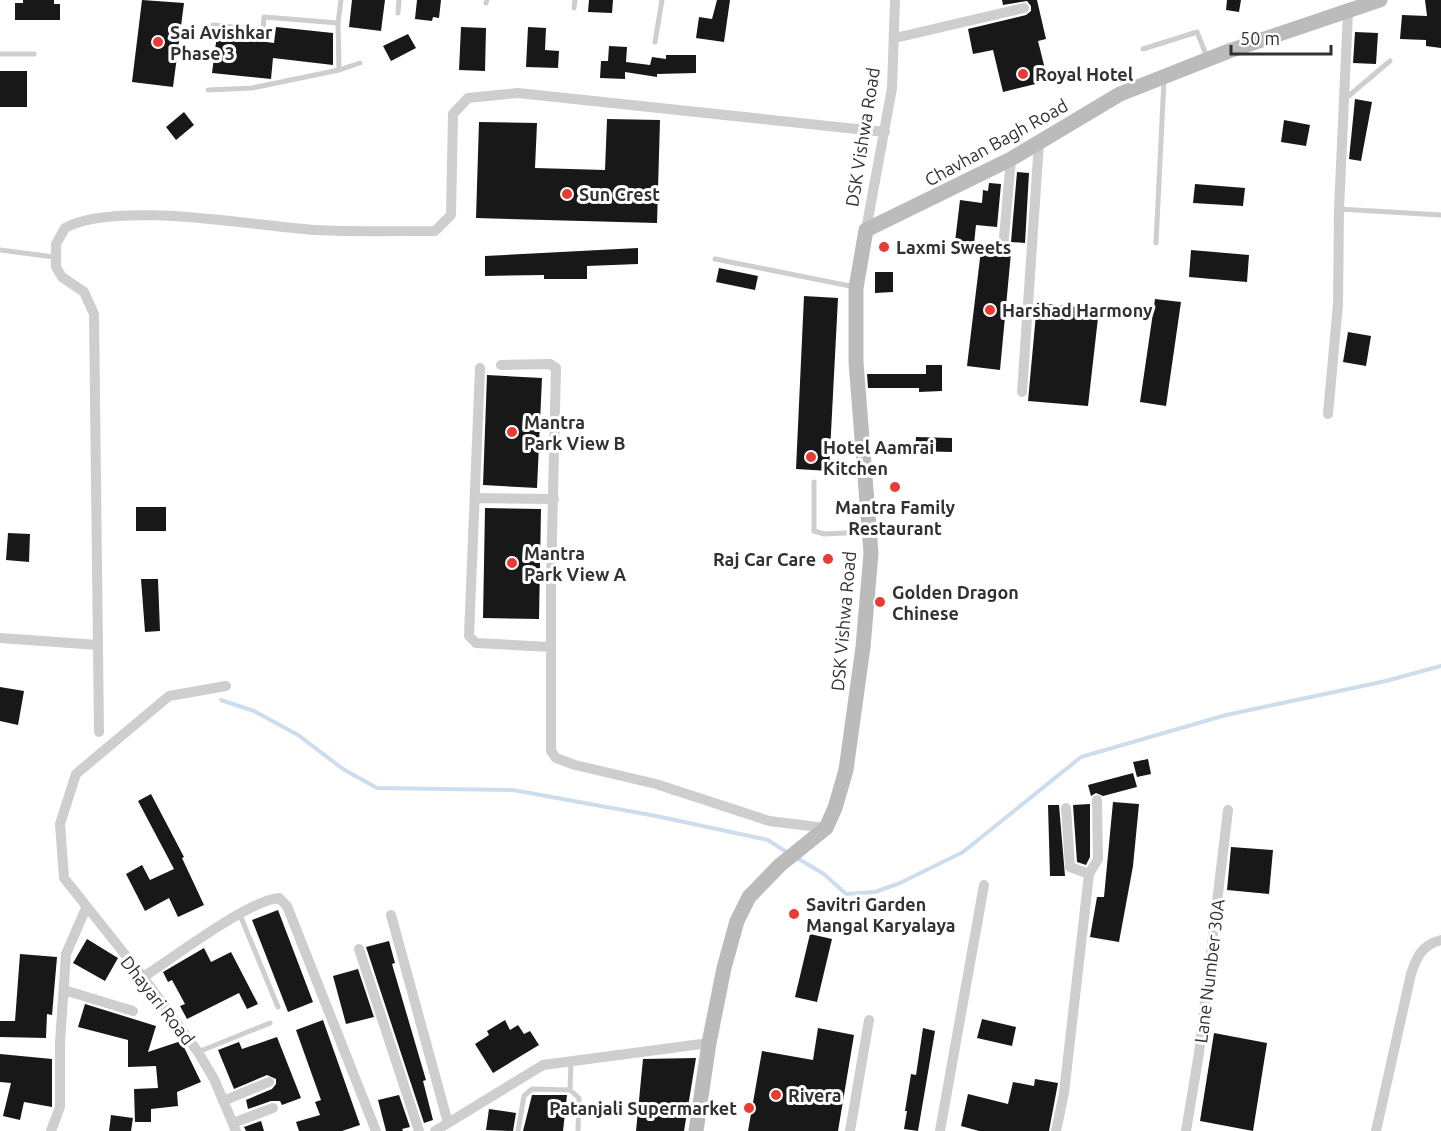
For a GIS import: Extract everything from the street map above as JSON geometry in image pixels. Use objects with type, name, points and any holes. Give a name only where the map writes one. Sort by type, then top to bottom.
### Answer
[{"type":"street","name":"DSK Vishwa Road","points":[[696,1131],[709,1043],[724,969],[737,921],[749,897],[780,865],[826,828],[835,808],[847,759],[868,595],[869,532],[856,362],[856,288],[892,88],[895,0]]},
{"type":"street","name":"Chavhan Bagh Road","points":[[866,230],[1039,144],[1120,93],[1208,59],[1380,0]]},
{"type":"street","points":[[895,38],[1024,8]]},
{"type":"street","points":[[1328,414],[1338,304],[1339,209],[1348,12]]},
{"type":"street","points":[[99,732],[94,314],[84,292],[62,277],[54,257],[59,235],[74,223],[135,215],[162,215],[318,230],[435,231],[451,215],[453,114],[468,98],[518,93],[885,132]]},
{"type":"street","points":[[1022,392],[1039,144]]},
{"type":"street","points":[[1003,248],[1011,159]]},
{"type":"street","points":[[501,365],[550,364],[556,368],[549,744],[556,758],[656,784],[769,821],[826,828]]},
{"type":"street","points":[[480,368],[470,639],[476,643],[550,647]]},
{"type":"street","points":[[474,498],[554,499]]},
{"type":"street","points":[[0,638],[98,645]]},
{"type":"street","name":"Dhayari Road","points":[[226,686],[169,696],[76,774],[60,824],[64,878],[143,977],[198,1052],[235,1127]]},
{"type":"street","points":[[1056,1131],[1064,1093],[1089,874],[1098,859],[1097,800]]},
{"type":"street","points":[[1066,808],[1070,867],[1089,874]]},
{"type":"street","name":"Lane Number 30A","points":[[1186,1131],[1199,1053],[1228,810]]},
{"type":"street","points":[[940,1131],[984,885]]},
{"type":"street","points":[[143,977],[239,913],[269,899],[279,898],[287,906],[376,1131]]},
{"type":"street","points":[[51,1131],[60,1107],[66,954],[86,908]]},
{"type":"street","points":[[391,915],[448,1123]]},
{"type":"street","points":[[1376,1131],[1411,974],[1418,954],[1428,943],[1441,940]]},
{"type":"street","points":[[359,949],[419,1131]]},
{"type":"street","points":[[64,990],[133,1011]]},
{"type":"street","points":[[850,1131],[869,1020]]},
{"type":"street","points":[[435,1131],[543,1065],[709,1043]]},
{"type":"street","points":[[223,1101],[269,1082]]},
{"type":"street","points":[[235,1127],[273,1108]]},
{"type":"lane","points":[[339,70],[338,23],[341,0]]},
{"type":"lane","points":[[398,13],[399,0]]},
{"type":"lane","points":[[574,8],[575,0]]},
{"type":"lane","points":[[655,42],[662,0]]},
{"type":"lane","points":[[213,26],[262,30],[264,17],[338,23]]},
{"type":"lane","points":[[1143,49],[1197,32],[1208,59]]},
{"type":"lane","points":[[0,54],[34,54]]},
{"type":"lane","points":[[1345,99],[1390,62]]},
{"type":"lane","points":[[208,90],[252,88],[339,70],[360,63]]},
{"type":"lane","points":[[1156,243],[1164,76]]},
{"type":"lane","points":[[1339,209],[1441,215]]},
{"type":"lane","points":[[0,250],[54,257]]},
{"type":"lane","points":[[715,259],[856,288]]},
{"type":"lane","points":[[814,482],[814,531],[824,534],[869,532]]},
{"type":"lane","points":[[239,913],[278,1006]]},
{"type":"lane","points":[[198,1052],[270,1023]]},
{"type":"lane","points":[[570,1090],[571,1061]]},
{"type":"lane","points":[[518,1131],[527,1091],[532,1089],[570,1090],[579,1098],[581,1104],[578,1131]]},
{"type":"building","points":[[23,0],[54,0],[54,4],[60,4],[60,20],[15,20],[15,3],[23,3]]},
{"type":"building","name":"Sai Avishkar Phase 3","points":[[142,0],[184,3],[173,87],[132,82]]},
{"type":"building","points":[[352,0],[385,0],[381,31],[349,27]]},
{"type":"building","points":[[417,0],[441,0],[439,18],[433,17],[432,21],[415,19]]},
{"type":"building","points":[[589,0],[613,0],[612,13],[588,12]]},
{"type":"building","points":[[717,0],[730,0],[724,42],[696,38],[699,17],[712,19]]},
{"type":"building","points":[[1002,0],[1037,0],[1046,39],[1038,41],[1048,81],[1003,92],[993,50],[973,54],[968,29],[1026,15],[1031,11],[1031,6],[1027,1],[1003,5]]},
{"type":"building","points":[[1227,0],[1241,0],[1239,12],[1226,10]]},
{"type":"building","points":[[1425,0],[1441,0],[1441,48],[1426,46],[1426,40],[1400,39],[1402,15],[1427,16]]},
{"type":"building","points":[[276,27],[333,33],[333,65],[273,58],[271,79],[212,73],[217,35],[274,43]]},
{"type":"building","points":[[461,27],[486,28],[485,71],[459,70]]},
{"type":"building","points":[[528,27],[546,28],[545,50],[559,51],[558,68],[526,67]]},
{"type":"building","points":[[1355,32],[1378,33],[1376,64],[1353,63]]},
{"type":"building","points":[[408,34],[416,48],[391,61],[383,46]]},
{"type":"building","points":[[609,46],[627,47],[626,62],[650,65],[652,57],[666,59],[666,55],[696,55],[696,73],[657,74],[657,77],[625,72],[625,79],[600,78],[601,61],[608,61]]},
{"type":"building","points":[[0,71],[27,71],[27,107],[0,107]]},
{"type":"building","points":[[1355,99],[1372,102],[1361,161],[1349,159]]},
{"type":"building","points":[[184,112],[194,125],[176,140],[166,127]]},
{"type":"building","name":"Sun Crest","points":[[607,119],[660,120],[657,223],[476,218],[479,122],[537,123],[535,168],[605,170]]},
{"type":"building","points":[[1284,120],[1310,125],[1306,146],[1281,142]]},
{"type":"building","points":[[1017,172],[1029,173],[1025,243],[1011,242]]},
{"type":"building","points":[[989,183],[1001,184],[997,227],[976,225],[974,244],[955,242],[960,200],[982,203],[983,190],[988,191]]},
{"type":"building","points":[[1195,184],[1245,188],[1243,206],[1193,203]]},
{"type":"building","points":[[638,248],[638,264],[587,266],[587,279],[544,279],[544,275],[485,276],[485,256]]},
{"type":"building","name":"Harshad Harmony","points":[[981,250],[996,251],[1002,255],[1011,253],[1000,370],[967,366]]},
{"type":"building","points":[[1191,250],[1249,255],[1247,282],[1189,277]]},
{"type":"building","points":[[719,268],[758,276],[755,290],[716,282]]},
{"type":"building","points":[[875,272],[893,272],[893,292],[875,293]]},
{"type":"building","points":[[804,296],[838,298],[829,471],[796,469]]},
{"type":"building","points":[[1155,299],[1181,302],[1166,406],[1140,402]]},
{"type":"building","points":[[1037,303],[1099,309],[1088,406],[1028,401]]},
{"type":"building","points":[[1348,332],[1371,336],[1366,366],[1343,362]]},
{"type":"building","points":[[926,365],[942,365],[942,391],[919,392],[919,388],[868,388],[867,374],[926,374]]},
{"type":"building","name":"Mantra Park View B","points":[[487,375],[542,378],[537,488],[483,485]]},
{"type":"building","points":[[916,437],[952,438],[952,452],[915,451]]},
{"type":"building","points":[[136,507],[166,507],[166,531],[136,531]]},
{"type":"building","name":"Mantra Park View A","points":[[485,508],[541,509],[539,619],[483,618]]},
{"type":"building","points":[[8,533],[30,534],[29,562],[6,560]]},
{"type":"building","points":[[141,579],[158,579],[160,631],[145,632]]},
{"type":"building","points":[[0,687],[24,691],[18,725],[0,721]]},
{"type":"building","points":[[1148,759],[1151,774],[1137,777],[1133,762]]},
{"type":"building","points":[[1133,773],[1137,787],[1103,796],[1096,793],[1091,796],[1088,785]]},
{"type":"building","points":[[151,794],[184,857],[182,858],[204,905],[178,917],[169,898],[145,911],[126,874],[142,865],[150,880],[174,869],[138,801]]},
{"type":"building","points":[[1113,802],[1139,804],[1133,866],[1119,942],[1090,937],[1097,897],[1104,897]]},
{"type":"building","points":[[1090,804],[1090,857],[1086,865],[1077,862],[1073,805]]},
{"type":"building","points":[[1048,805],[1059,805],[1065,876],[1050,876]]},
{"type":"building","points":[[1231,847],[1273,850],[1269,894],[1227,890]]},
{"type":"building","points":[[278,910],[313,1002],[288,1012],[252,920]]},
{"type":"building","points":[[810,934],[832,939],[817,1002],[795,997]]},
{"type":"building","points":[[87,939],[118,958],[105,981],[73,963]]},
{"type":"building","points":[[389,941],[395,963],[392,964],[426,1080],[423,1081],[433,1120],[424,1123],[366,947]]},
{"type":"building","points":[[204,948],[211,962],[231,952],[258,1004],[247,1009],[239,993],[187,1019],[180,1006],[185,1004],[172,980],[168,982],[163,972]]},
{"type":"building","points":[[20,954],[57,957],[52,1015],[47,1014],[46,1038],[0,1037],[0,1021],[15,1021]]},
{"type":"building","points":[[358,969],[374,1017],[346,1024],[333,976]]},
{"type":"building","points":[[85,1004],[156,1026],[148,1052],[181,1041],[201,1082],[177,1092],[178,1106],[151,1109],[151,1122],[135,1122],[134,1089],[158,1088],[156,1066],[128,1067],[128,1040],[78,1027]]},
{"type":"building","points":[[982,1019],[1016,1027],[1012,1046],[977,1038]]},
{"type":"building","points":[[323,1020],[360,1125],[342,1131],[299,1131],[296,1122],[320,1115],[315,1102],[321,1100],[296,1030]]},
{"type":"building","points":[[505,1020],[510,1030],[518,1025],[524,1034],[530,1031],[539,1045],[493,1073],[475,1044],[489,1035],[487,1031]]},
{"type":"building","points":[[818,1028],[854,1035],[838,1131],[748,1131],[762,1051],[813,1060]]},
{"type":"building","points":[[923,1028],[935,1031],[918,1131],[904,1129],[911,1074],[916,1075]]},
{"type":"building","points":[[1214,1033],[1267,1043],[1253,1131],[1200,1121]]},
{"type":"building","points":[[277,1037],[301,1098],[282,1105],[280,1101],[271,1101],[248,1109],[246,1100],[272,1089],[276,1084],[276,1079],[267,1075],[234,1089],[218,1050],[239,1042],[242,1049]]},
{"type":"building","points":[[0,1054],[52,1059],[52,1107],[24,1102],[20,1120],[3,1116],[11,1083],[0,1082]]},
{"type":"building","points":[[696,1058],[684,1131],[636,1131],[643,1059]]},
{"type":"building","points":[[1035,1079],[1058,1083],[1049,1131],[979,1131],[961,1126],[968,1094],[1008,1104],[1013,1082],[1034,1086]]},
{"type":"building","points":[[399,1095],[410,1127],[402,1129],[403,1131],[386,1131],[378,1100]]},
{"type":"building","points":[[532,1095],[567,1095],[563,1131],[523,1131]]},
{"type":"building","points":[[489,1109],[516,1113],[513,1131],[486,1130]]},
{"type":"building","points":[[111,1115],[133,1118],[131,1131],[109,1131]]},
{"type":"building","points":[[261,1121],[264,1131],[246,1131],[244,1127]]},
{"type":"waterway","points":[[797,858],[824,874],[846,894],[875,892],[900,883],[963,852],[1081,757],[1226,715],[1386,681],[1441,666]]},
{"type":"waterway","points":[[221,700],[254,711],[298,735],[343,769],[377,788],[513,790],[656,816],[768,840],[788,853]]},
{"type":"place","name":"Sai Avishkar Phase 3","points":[[158,42]]},
{"type":"place","name":"Royal Hotel","points":[[1023,74]]},
{"type":"place","name":"Sun Crest","points":[[567,194]]},
{"type":"place","name":"Laxmi Sweets","points":[[884,247]]},
{"type":"place","name":"Harshad Harmony","points":[[990,310]]},
{"type":"place","name":"Mantra Park View B","points":[[512,432]]},
{"type":"place","name":"Hotel Aamrai Kitchen","points":[[811,457]]},
{"type":"place","name":"Mantra Family Restaurant","points":[[895,487]]},
{"type":"place","name":"Raj Car Care","points":[[828,559]]},
{"type":"place","name":"Mantra Park View A","points":[[512,563]]},
{"type":"place","name":"Golden Dragon Chinese","points":[[880,602]]},
{"type":"place","name":"Savitri Garden Mangal Karyalaya","points":[[794,914]]},
{"type":"place","name":"Rivera","points":[[776,1095]]},
{"type":"place","name":"Patanjali Supermarket","points":[[749,1108]]}]
